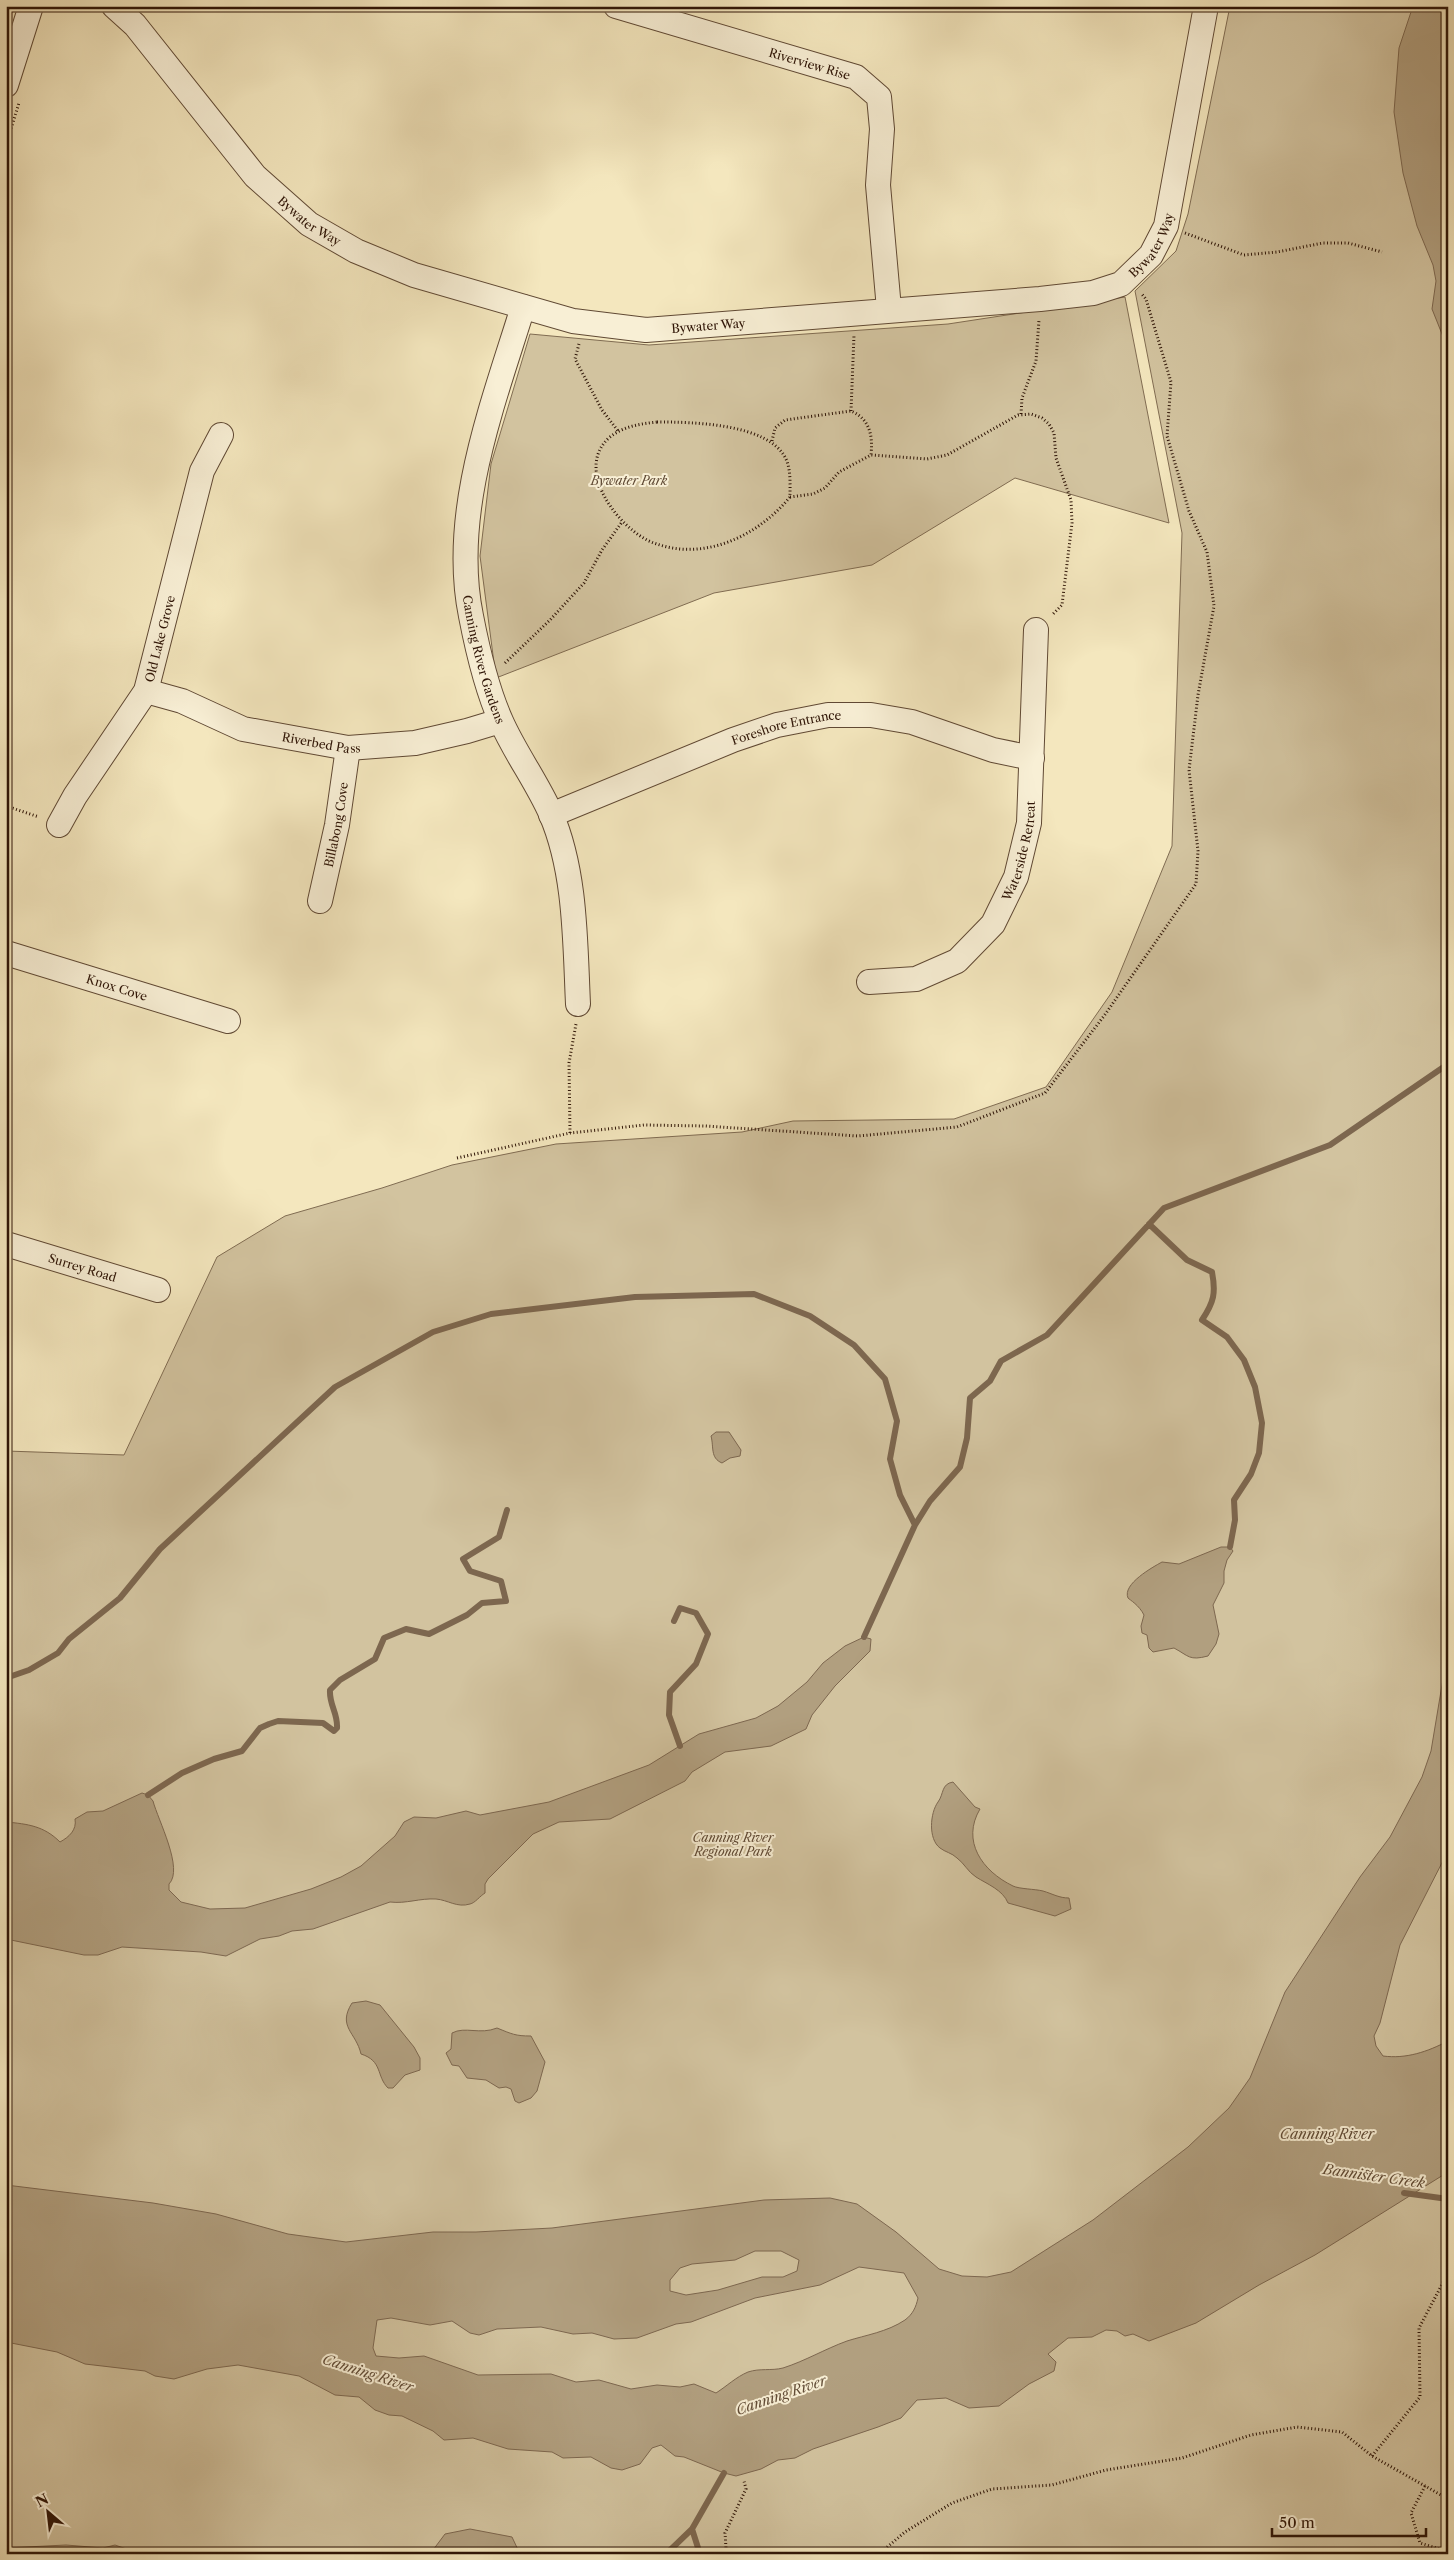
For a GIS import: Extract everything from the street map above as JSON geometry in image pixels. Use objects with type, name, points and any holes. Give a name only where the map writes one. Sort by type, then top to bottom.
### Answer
[{"type":"street","points":[[6,85],[31,6]]},
{"type":"street","name":"Bywater Way","points":[[114,6],[135,26],[255,176],[309,224],[356,251],[414,275],[573,321],[646,330],[858,326],[889,309],[1093,293],[1121,284],[1151,255],[1166,226],[1206,6]]},
{"type":"street","name":"Riverview Rise","points":[[616,6],[856,77],[879,98],[882,129],[878,185],[889,309]]},
{"type":"street","name":"Canning River Gardens","points":[[523,306],[473,473],[465,561],[470,615],[500,721],[551,815],[567,867],[576,950],[578,1004]]},
{"type":"street","name":"Old Lake Grove","points":[[59,825],[75,796],[146,692],[202,471],[221,436]]},
{"type":"street","name":"Waterside Retreat","points":[[869,982],[916,979],[957,961],[993,924],[1016,877],[1029,823],[1036,630]]},
{"type":"street","name":"Riverbed Pass","points":[[146,692],[182,701],[243,729],[348,748],[415,743],[500,721]]},
{"type":"street","name":"Foreshore Entrance","points":[[551,815],[733,740],[777,725],[828,715],[871,716],[912,722],[993,750],[1032,758]]},
{"type":"street","name":"Billabong Cove","points":[[320,901],[337,825],[348,748]]},
{"type":"street","name":"Knox Cove","points":[[6,953],[228,1021]]},
{"type":"street","name":"Surrey Road","points":[[6,1244],[158,1290]]},
{"type":"path","points":[[1166,226],[1244,254],[1277,252],[1331,243],[1348,243],[1382,252]]},
{"type":"path","points":[[1133,294],[1140,290]]},
{"type":"path","points":[[1021,414],[1022,398],[1036,361],[1040,298]]},
{"type":"path","points":[[844,335],[858,326]]},
{"type":"path","points":[[851,412],[858,326]]},
{"type":"path","points":[[580,340],[576,359],[602,410],[618,431]]},
{"type":"path","points":[[772,441],[775,428],[785,420],[851,412],[857,414],[867,423],[872,439],[872,455]]},
{"type":"path","points":[[790,498],[786,460],[772,441],[721,426],[690,422],[633,425],[618,431],[608,439],[600,452],[597,469],[599,487],[608,504],[622,522],[654,544],[678,548],[704,548],[728,544],[755,530],[790,498],[814,494],[825,488],[839,472],[872,455],[926,459],[947,455],[1021,414],[1042,418],[1049,424],[1054,433],[1056,458],[1071,500],[1072,523],[1062,605],[1036,630]]},
{"type":"path","points":[[488,679],[550,620],[584,583],[602,550],[622,522]]},
{"type":"path","points":[[6,806],[59,825]]},
{"type":"path","points":[[570,1133],[570,1063],[578,1004]]},
{"type":"path","points":[[1372,2456],[1420,2397],[1420,2328],[1448,2273]]},
{"type":"path","points":[[879,2554],[905,2532],[952,2503],[992,2489],[1052,2485],[1106,2470],[1182,2458],[1251,2435],[1296,2428],[1342,2432],[1372,2456],[1448,2499]]},
{"type":"path","points":[[734,2554],[726,2548],[725,2533],[746,2489],[744,2480]]},
{"type":"path","points":[[1424,2486],[1411,2513],[1420,2543],[1440,2549],[1443,2554]]},
{"type":"green space","name":"Canning River Regional Park","points":[[1230,6],[1448,6],[1448,2554],[6,2554],[6,1451],[124,1455],[217,1257],[285,1216],[382,1188],[452,1165],[556,1144],[742,1132],[793,1121],[954,1119],[1046,1087],[1112,992],[1172,846],[1182,533],[1135,291],[1176,251],[1188,214]]},
{"type":"green space","name":"Bywater Park","points":[[1125,297],[1169,523],[1015,478],[872,565],[714,593],[496,678],[480,556],[491,464],[530,334],[649,345],[948,324]]},
{"type":"water","points":[[1413,6],[1448,6],[1448,349],[1432,309],[1436,281],[1433,265],[1417,226],[1403,173],[1394,112],[1399,48]]},
{"type":"water","points":[[716,1432],[729,1432],[741,1450],[740,1456],[730,1458],[722,1463],[718,1461],[714,1455],[711,1436]]},
{"type":"water","points":[[1221,1547],[1230,1547],[1233,1551],[1227,1560],[1224,1571],[1224,1583],[1213,1605],[1219,1634],[1216,1644],[1208,1656],[1197,1658],[1190,1657],[1174,1648],[1153,1652],[1149,1648],[1147,1635],[1142,1633],[1141,1626],[1144,1615],[1128,1598],[1127,1593],[1130,1587],[1139,1577],[1162,1562],[1179,1564]]},
{"type":"water","points":[[864,1637],[871,1639],[870,1651],[835,1686],[812,1715],[806,1729],[771,1746],[725,1752],[692,1772],[685,1781],[610,1819],[559,1822],[533,1834],[488,1879],[485,1884],[485,1893],[472,1903],[461,1905],[436,1899],[390,1902],[313,1929],[292,1931],[279,1936],[260,1939],[226,1956],[201,1952],[122,1947],[98,1955],[84,1955],[6,1939],[6,1822],[42,1829],[60,1842],[72,1833],[75,1827],[75,1819],[87,1812],[103,1811],[142,1793],[148,1795],[153,1801],[172,1856],[174,1867],[169,1890],[181,1902],[210,1909],[245,1908],[311,1889],[341,1877],[361,1866],[395,1836],[404,1822],[414,1817],[436,1818],[466,1811],[480,1815],[549,1802],[649,1765],[699,1734],[756,1718],[778,1706],[807,1682],[823,1663],[845,1646]]},
{"type":"water","name":"Canning River","points":[[1448,1675],[1448,1851],[1400,1945],[1380,2023],[1374,2036],[1376,2046],[1383,2056],[1392,2057],[1416,2054],[1448,2041],[1448,2172],[1315,2255],[1259,2285],[1196,2323],[1149,2341],[1133,2334],[1125,2336],[1117,2331],[1106,2330],[1092,2337],[1068,2338],[1048,2354],[1056,2362],[1054,2371],[1029,2384],[999,2406],[969,2408],[946,2398],[917,2400],[901,2418],[813,2449],[795,2458],[778,2460],[761,2469],[736,2476],[684,2457],[675,2456],[661,2445],[652,2448],[640,2464],[622,2470],[611,2468],[591,2457],[563,2458],[552,2452],[508,2449],[473,2438],[444,2440],[433,2431],[402,2416],[389,2415],[375,2410],[359,2397],[335,2395],[299,2376],[238,2365],[207,2369],[174,2379],[155,2376],[145,2371],[85,2364],[57,2352],[6,2342],[6,2185],[153,2203],[216,2214],[288,2234],[346,2242],[433,2232],[552,2228],[764,2200],[830,2198],[857,2204],[896,2232],[939,2269],[962,2276],[987,2277],[1011,2272],[1093,2220],[1188,2147],[1229,2108],[1250,2078],[1285,1992],[1360,1877],[1390,1837],[1422,1777],[1431,1751],[1443,1679]],"holes":[[[755,2251],[781,2251],[799,2260],[797,2271],[783,2277],[762,2277],[718,2290],[686,2295],[670,2291],[670,2280],[680,2268],[692,2264],[735,2260]],[[859,2267],[904,2273],[918,2298],[914,2310],[908,2318],[891,2328],[847,2341],[783,2368],[748,2372],[716,2393],[694,2384],[680,2387],[657,2385],[631,2389],[599,2380],[576,2382],[551,2374],[478,2375],[424,2356],[399,2358],[376,2356],[373,2348],[377,2320],[391,2318],[430,2325],[452,2321],[470,2333],[479,2335],[497,2329],[541,2327],[573,2334],[592,2333],[614,2339],[637,2338],[676,2324],[691,2322],[755,2298],[820,2285]]]},
{"type":"water","points":[[953,1782],[975,1807],[980,1809],[973,1832],[974,1843],[978,1854],[992,1872],[1013,1886],[1069,1898],[1071,1909],[1055,1916],[1008,1903],[999,1891],[973,1875],[955,1856],[936,1844],[931,1826],[933,1813],[946,1785]]},
{"type":"water","points":[[366,2001],[380,2005],[414,2047],[420,2058],[420,2070],[405,2075],[393,2088],[388,2088],[384,2083],[373,2061],[361,2054],[359,2046],[347,2024],[346,2018],[352,2003]]},
{"type":"water","points":[[497,2028],[521,2036],[531,2036],[545,2062],[537,2091],[531,2098],[519,2103],[515,2101],[511,2089],[506,2087],[499,2088],[486,2080],[467,2078],[459,2066],[452,2065],[446,2053],[451,2049],[452,2033],[462,2030],[485,2031]]},
{"type":"water","points":[[470,2529],[512,2537],[520,2554],[430,2554],[445,2534]]},
{"type":"water","points":[[66,2545],[103,2548],[115,2545],[141,2554],[6,2554],[6,2548]]},
{"type":"waterway","points":[[864,1637],[915,1525],[930,1501],[960,1467],[967,1438],[970,1398],[990,1381],[1001,1361],[1047,1335],[1164,1208],[1330,1145],[1448,1064]]},
{"type":"waterway","points":[[1149,1224],[1187,1260],[1212,1272],[1213,1297],[1202,1320],[1227,1337],[1244,1360],[1255,1387],[1262,1423],[1259,1453],[1251,1474],[1234,1500],[1235,1520],[1230,1547]]},
{"type":"waterway","points":[[6,1678],[29,1670],[58,1653],[69,1639],[120,1598],[160,1549],[335,1387],[433,1332],[491,1314],[635,1297],[754,1294],[810,1316],[854,1345],[885,1379],[897,1421],[890,1459],[900,1495],[915,1525]]},
{"type":"waterway","points":[[148,1795],[182,1773],[214,1759],[242,1751],[260,1728],[269,1724],[278,1721],[323,1723],[334,1731],[337,1728],[337,1723],[330,1690],[340,1680],[375,1659],[384,1638],[406,1629],[429,1634],[467,1615],[482,1603],[506,1601],[501,1581],[470,1571],[463,1559],[499,1537],[507,1510]]},
{"type":"waterway","points":[[674,1621],[680,1608],[696,1613],[708,1634],[696,1664],[670,1692],[669,1715],[680,1746]]},
{"type":"waterway","name":"Bannister Creek","points":[[1404,2193],[1448,2199]]},
{"type":"waterway","points":[[700,2554],[692,2529],[724,2473]]},
{"type":"waterway","points":[[666,2554],[692,2529]]}]
